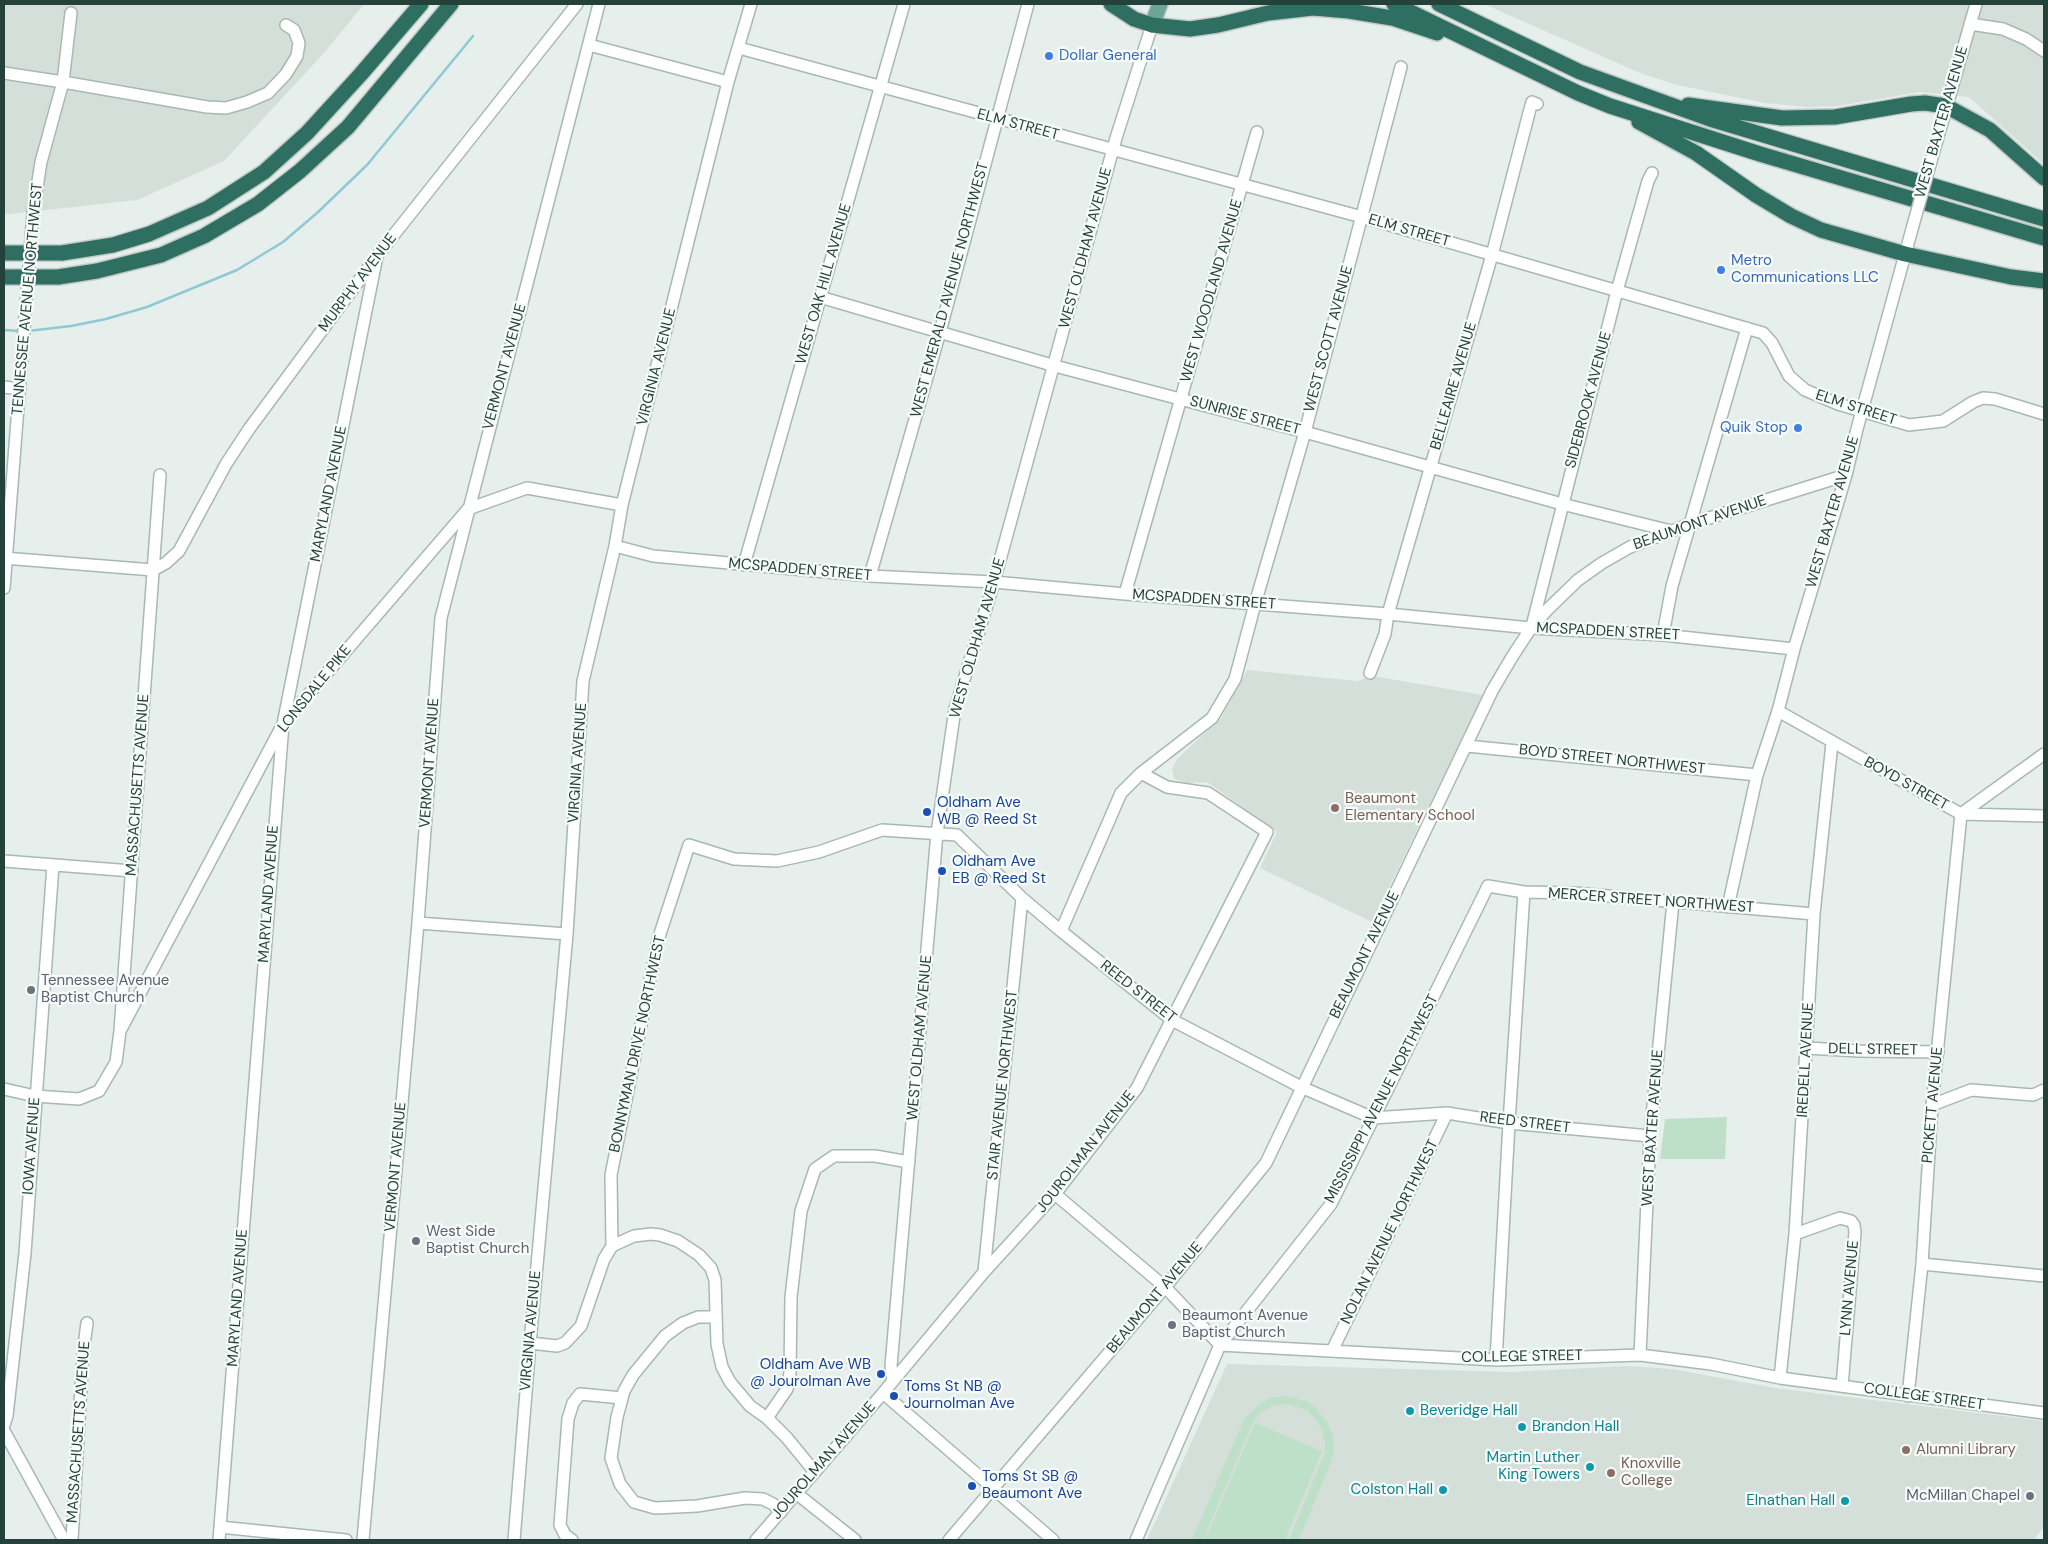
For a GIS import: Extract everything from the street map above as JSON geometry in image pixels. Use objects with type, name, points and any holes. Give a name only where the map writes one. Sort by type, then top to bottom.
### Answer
[{"type":"highway","points":[[4,254],[62,253],[113,245],[149,234],[208,208],[264,172],[307,133],[422,4]]},
{"type":"highway","points":[[4,277],[58,277],[98,271],[161,255],[204,236],[258,204],[300,171],[348,127],[451,4]]},
{"type":"highway","points":[[1111,4],[1134,18],[1152,25],[1190,29],[1268,14],[1313,8],[1349,11],[1392,18],[1486,48]]},
{"type":"highway","points":[[1394,4],[1578,93],[1610,106],[1760,154],[2044,238]]},
{"type":"highway","points":[[1439,4],[1580,72],[1710,119],[2044,219]]},
{"type":"highway","points":[[1660,101],[1782,118],[1835,118],[1911,104],[1925,103],[1946,106],[1990,130],[2044,178]]},
{"type":"highway","points":[[1610,106],[1696,154],[1792,216],[1821,230],[1905,254],[2011,277],[2044,281]]},
{"type":"main road","name":"WEST OLDHAM AVENUE","points":[[1152,25],[1160,4]]},
{"type":"street","name":"MURPHY AVENUE","points":[[153,570],[166,563],[179,551],[226,464],[249,428],[377,256],[577,4]]},
{"type":"street","name":"VERMONT AVENUE","points":[[363,1540],[418,923],[441,618],[599,4]]},
{"type":"street","name":"VIRGINIA AVENUE","points":[[514,1540],[567,934],[583,681],[615,546],[622,506],[728,82],[751,4]]},
{"type":"street","name":"WEST OAK HILL AVENUE","points":[[744,565],[904,4]]},
{"type":"street","name":"WEST EMERALD AVENUE NORTHWEST","points":[[870,576],[940,332],[1028,4]]},
{"type":"street","name":"WEST BAXTER AVENUE","points":[[1728,906],[1757,775],[1778,711],[1794,649],[1846,475],[1905,254],[1976,4]]},
{"type":"street","name":"TENNESSEE AVENUE NORTHWEST","points":[[4,588],[33,213],[41,162],[63,82],[71,13]]},
{"type":"street","points":[[1970,24],[2003,29],[2026,38],[2044,51]]},
{"type":"street","name":"WEST OLDHAM AVENUE","points":[[893,1382],[891,1366],[937,833],[955,709],[994,582],[1112,150],[1152,25]]},
{"type":"street","points":[[589,45],[728,82]]},
{"type":"street","name":"ELM STREET","points":[[739,48],[1362,217],[1764,333],[1789,376],[1805,390],[1862,411],[1909,425],[1943,421],[1973,402],[1983,398],[1995,399],[2044,414]]},
{"type":"street","points":[[4,74],[63,82],[208,107],[226,108],[248,102],[268,93],[293,64],[298,50]]},
{"type":"street","name":"WEST SCOTT AVENUE","points":[[1061,931],[1121,793],[1141,773],[1212,718],[1235,679],[1305,432],[1401,67]]},
{"type":"street","name":"BELLEAIRE AVENUE","points":[[1370,673],[1385,634],[1388,614],[1492,255],[1532,102],[1537,104]]},
{"type":"street","name":"WEST WOODLAND AVENUE","points":[[1125,594],[1182,400],[1256,132]]},
{"type":"street","name":"SIDEBROOK AVENUE","points":[[1532,628],[1617,290],[1652,173]]},
{"type":"street","name":"MARYLAND AVENUE","points":[[219,1540],[283,724],[377,256]]},
{"type":"street","name":"SUNRISE STREET","points":[[820,297],[1054,366],[1671,532]]},
{"type":"street","points":[[1663,635],[1672,586],[1747,328]]},
{"type":"street","points":[[4,387],[20,389]]},
{"type":"street","name":"MASSACHUSETTS AVENUE","points":[[35,1096],[79,1099],[99,1091],[116,1062],[120,1031],[160,474]]},
{"type":"street","name":"BEAUMONT AVENUE","points":[[949,1540],[1165,1287],[1266,1163],[1492,691],[1512,657],[1547,610],[1578,580],[1630,547],[1690,524],[1846,475]]},
{"type":"street","name":"LONSDALE PIKE","points":[[120,1031],[283,724],[468,509],[527,488],[622,506]]},
{"type":"street","name":"MCSPADDEN STREET","points":[[615,546],[653,556],[744,565],[870,576],[994,582],[1388,614],[1532,628],[1663,635],[1794,649]]},
{"type":"street","points":[[5,558],[153,570]]},
{"type":"street","name":"BOYD STREET","points":[[1778,711],[1961,814],[2044,816]]},
{"type":"street","name":"IREDELL AVENUE","points":[[1780,1378],[1795,1234],[1814,914],[1832,743]]},
{"type":"street","name":"BOYD STREET NORTHWEST","points":[[1467,746],[1757,775]]},
{"type":"street","points":[[1961,814],[2044,754]]},
{"type":"street","name":"JOUROLMAN AVENUE","points":[[756,1540],[893,1382],[984,1272],[1055,1194],[1137,1088],[1267,832],[1208,793],[1167,787],[1141,773]]},
{"type":"street","name":"PICKETT AVENUE","points":[[1908,1396],[1922,1264],[1932,1105],[1961,814]]},
{"type":"street","name":"REED STREET","points":[[689,845],[734,859],[777,861],[820,852],[882,830],[957,835],[1022,898],[1172,1020],[1301,1087],[1373,1118],[1447,1113],[1509,1123],[1650,1136]]},
{"type":"street","name":"BONNYMAN DRIVE NORTHWEST","points":[[612,1246],[611,1175],[658,940],[689,845]]},
{"type":"street","points":[[4,861],[132,870]]},
{"type":"street","name":"IOWA AVENUE","points":[[4,1425],[7,1416],[25,1253],[53,865]]},
{"type":"street","name":"MERCER STREET NORTHWEST","points":[[1488,886],[1524,892],[1574,893],[1814,914]]},
{"type":"street","name":"MISSISSIPPI AVENUE NORTHWEST","points":[[1136,1540],[1220,1345],[1331,1204],[1488,886]]},
{"type":"street","points":[[1496,1360],[1524,892]]},
{"type":"street","name":"STAIR AVENUE NORTHWEST","points":[[984,1272],[1022,898]]},
{"type":"street","name":"WEST BAXTER AVENUE","points":[[1640,1355],[1650,1136],[1674,902]]},
{"type":"street","points":[[418,923],[567,934]]},
{"type":"street","name":"DELL STREET","points":[[1807,1048],[1938,1052]]},
{"type":"street","points":[[4,1089],[35,1096]]},
{"type":"street","points":[[1932,1105],[1971,1090],[2033,1095],[2044,1090]]},
{"type":"street","name":"NOLAN AVENUE NORTHWEST","points":[[1332,1351],[1447,1113]]},
{"type":"street","points":[[767,1418],[787,1390],[790,1373],[791,1297],[800,1220],[807,1188],[815,1169],[834,1156],[875,1156],[909,1162]]},
{"type":"street","points":[[1055,1194],[1165,1287],[1220,1345]]},
{"type":"street","name":"LYNN AVENUE","points":[[1795,1234],[1840,1218],[1851,1221],[1854,1225],[1855,1232],[1842,1386]]},
{"type":"street","points":[[530,1343],[557,1346],[566,1343],[581,1326],[604,1259],[612,1246],[634,1236],[651,1234],[668,1237],[689,1247],[711,1268],[715,1280],[714,1317],[717,1344],[722,1367],[730,1382],[750,1406],[767,1418],[788,1438],[814,1471]]},
{"type":"street","points":[[1922,1264],[2044,1276]]},
{"type":"street","points":[[714,1317],[698,1317],[665,1336],[633,1375],[622,1398],[617,1417],[612,1458],[620,1484],[634,1502],[655,1508],[697,1506],[745,1498],[763,1500],[772,1504],[780,1512]]},
{"type":"street","name":"MASSACHUSETTS AVENUE","points":[[72,1540],[83,1353],[87,1323]]},
{"type":"street","name":"COLLEGE STREET","points":[[1220,1345],[1496,1360],[1640,1355],[1711,1364],[1780,1378],[2044,1413]]},
{"type":"street","points":[[883,1393],[1053,1540]]},
{"type":"street","points":[[572,1540],[565,1535],[560,1525],[568,1419],[573,1403],[580,1394],[622,1398]]},
{"type":"street","points":[[4,1430],[64,1540]]},
{"type":"street","points":[[796,1493],[855,1540]]},
{"type":"street","points":[[220,1527],[346,1540]]},
{"type":"shaded area","points":[[4,4],[364,4],[324,53],[224,161],[137,200],[4,214]]},
{"type":"shaded area","points":[[1484,4],[2044,4],[2044,164],[1969,97],[1920,92],[1837,106],[1807,107],[1765,103],[1677,85],[1640,73]]},
{"type":"shaded area","name":"Beaumont Elementary School","points":[[1247,670],[1357,681],[1373,676],[1483,695],[1372,922],[1260,868],[1277,832],[1207,782],[1185,783],[1175,779],[1172,770],[1177,759],[1221,718]]},
{"type":"shaded area","name":"Knoxville College","points":[[1227,1364],[1511,1372],[1627,1366],[1672,1369],[1775,1388],[2044,1421],[2044,1526],[2034,1540],[1147,1540]]},
{"type":"green space","points":[[1727,1117],[1725,1159],[1660,1159],[1665,1119]]},
{"type":"green space","points":[[1286,1396],[1306,1401],[1314,1406],[1328,1423],[1333,1436],[1334,1449],[1331,1462],[1299,1540],[1289,1540],[1325,1452],[1325,1442],[1316,1420],[1307,1411],[1295,1406],[1282,1404],[1261,1412],[1253,1422],[1203,1540],[1192,1540],[1244,1419],[1262,1402],[1274,1397]]},
{"type":"green space","points":[[1255,1423],[1322,1451],[1285,1540],[1205,1540]]},
{"type":"waterway","points":[[28,331],[71,326],[106,319],[147,307],[237,270],[283,242],[317,213],[367,165],[473,36]]},
{"type":"waterway","points":[[4,330],[20,331]]},
{"type":"place","name":"Dollar General","points":[[1049,56]]},
{"type":"place","name":"Metro Communications LLC","points":[[1721,270]]},
{"type":"place","name":"Quik Stop","points":[[1798,428]]},
{"type":"place","name":"Beaumont Elementary School","points":[[1335,808]]},
{"type":"place","name":"Oldham Ave WB @ Reed St","points":[[927,812]]},
{"type":"place","name":"Oldham Ave EB @ Reed St","points":[[942,871]]},
{"type":"place","name":"Tennessee Avenue Baptist Church","points":[[31,990]]},
{"type":"place","name":"West Side Baptist Church","points":[[416,1241]]},
{"type":"place","name":"Beaumont Avenue Baptist Church","points":[[1172,1325]]},
{"type":"place","name":"Oldham Ave WB @ Jourolman Ave","points":[[881,1374]]},
{"type":"place","name":"Toms St NB @ Journolman Ave","points":[[894,1396]]},
{"type":"place","name":"Beveridge Hall","points":[[1410,1411]]},
{"type":"place","name":"Brandon Hall","points":[[1522,1427]]},
{"type":"place","name":"Alumni Library","points":[[1906,1450]]},
{"type":"place","name":"Martin Luther King Towers","points":[[1590,1467]]},
{"type":"place","name":"Knoxville College","points":[[1611,1473]]},
{"type":"place","name":"Toms St SB @ Beaumont Ave","points":[[972,1486]]},
{"type":"place","name":"Colston Hall","points":[[1443,1490]]},
{"type":"place","name":"McMillan Chapel","points":[[2030,1496]]},
{"type":"place","name":"Elnathan Hall","points":[[1845,1501]]}]
